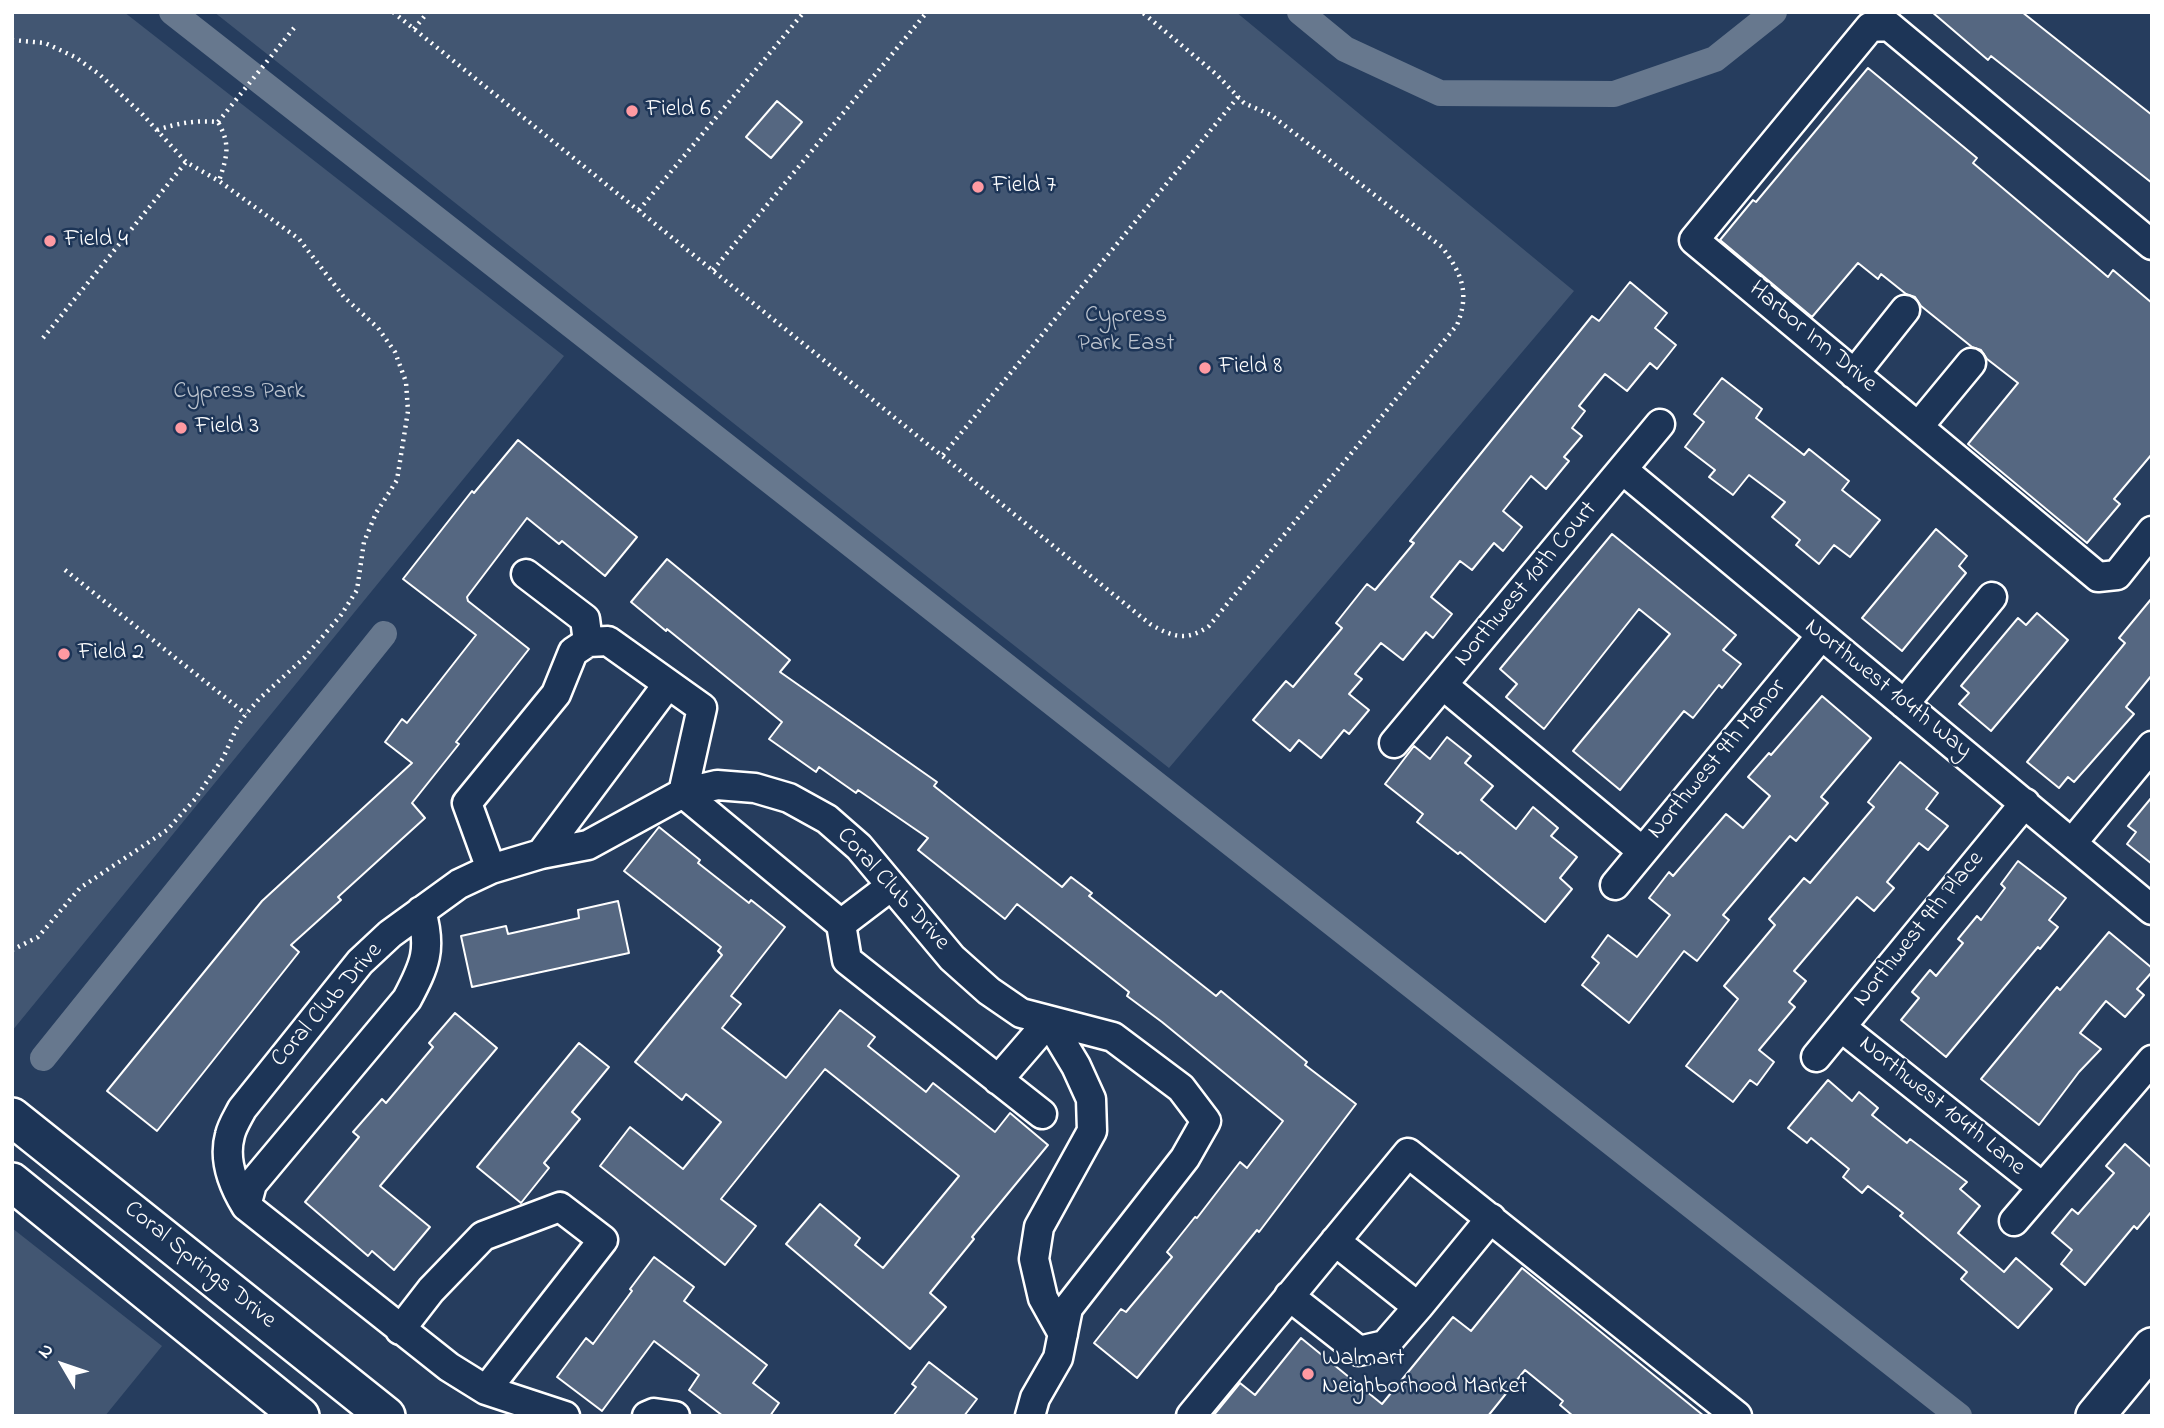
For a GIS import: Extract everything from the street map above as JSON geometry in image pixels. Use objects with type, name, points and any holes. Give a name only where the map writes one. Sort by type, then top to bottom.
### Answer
[{"type":"main road","name":"Coral Springs Drive","points":[[12,1117],[386,1416]]},
{"type":"main road","points":[[12,1182],[300,1416]]},
{"type":"main road","points":[[2095,1416],[2152,1348]]},
{"type":"street","name":"Harbor Inn Drive","points":[[2152,245],[1895,19],[1870,27],[1694,240],[2098,577],[2117,575],[2152,531]]},
{"type":"street","points":[[1854,374],[1905,310]]},
{"type":"street","points":[[1918,427],[1971,363]]},
{"type":"street","name":"Northwest 10th Court","points":[[1394,744],[1660,424]]},
{"type":"street","name":"Northwest 104th Way","points":[[1623,470],[2152,910]]},
{"type":"street","points":[[526,574],[585,620],[588,642]]},
{"type":"street","points":[[1904,704],[1992,597]]},
{"type":"street","name":"Northwest 9th Manor","points":[[1615,885],[1821,636]]},
{"type":"street","points":[[491,869],[467,803],[556,694],[573,652],[588,642],[608,641],[702,708],[683,793],[841,924],[847,960],[1042,1114]]},
{"type":"street","points":[[541,854],[668,684]]},
{"type":"street","points":[[1443,685],[1642,851]]},
{"type":"street","points":[[2072,843],[2152,746]]},
{"type":"street","name":"Coral Club Drive","points":[[565,1416],[486,1390],[449,1367],[246,1206],[233,1185],[229,1164],[229,1136],[242,1109],[360,962],[390,934],[421,911],[459,884],[491,869],[541,854],[588,845],[683,793],[717,785],[755,788],[789,798],[827,819],[859,847],[952,958],[989,991],[1021,1013],[1113,1037],[1181,1088],[1206,1121],[1185,1158],[1068,1308],[1058,1358],[1035,1398],[1030,1416]]},
{"type":"street","name":"Northwest 9th Place","points":[[1816,1058],[2025,803]]},
{"type":"street","points":[[841,924],[891,886]]},
{"type":"street","points":[[246,1206],[252,1184],[407,999],[422,971],[428,937],[421,911]]},
{"type":"street","points":[[998,1080],[1049,1021],[1076,1066],[1091,1099],[1092,1131],[1039,1227],[1034,1259],[1043,1298],[1063,1334]]},
{"type":"street","name":"Northwest 104th Lane","points":[[1841,1027],[2042,1188]]},
{"type":"street","points":[[2014,1221],[2152,1060]]},
{"type":"street","points":[[1191,1416],[1408,1153],[1737,1416]]},
{"type":"street","points":[[400,1330],[431,1290],[483,1236],[560,1207],[603,1240],[486,1390]]},
{"type":"street","points":[[1289,1296],[1359,1351],[1385,1345],[1491,1218]]},
{"type":"street","points":[[1335,1241],[1418,1307]]},
{"type":"street","points":[[647,1416],[654,1412],[675,1416]]},
{"type":"path","points":[[393,12],[1150,624],[1167,634],[1181,637],[1196,635],[1209,626],[1448,336],[1457,325],[1464,308],[1464,292],[1452,261],[1442,247],[1271,115],[1244,103],[1216,74],[1142,12]]},
{"type":"path","points":[[414,29],[428,12]]},
{"type":"path","points":[[639,210],[804,12]]},
{"type":"path","points":[[713,270],[927,12]]},
{"type":"path","points":[[218,122],[294,28]]},
{"type":"path","points":[[12,40],[45,43],[75,57],[99,74],[186,162],[219,181],[299,239],[344,297],[378,328],[395,352],[406,382],[408,411],[397,480],[376,513],[364,542],[357,590],[341,615],[305,657],[246,714],[195,799],[167,830],[80,888],[38,937],[12,950]]},
{"type":"path","points":[[943,456],[1238,97]]},
{"type":"path","points":[[157,130],[199,120],[218,122]]},
{"type":"path","points":[[218,122],[227,138],[225,163],[219,181]]},
{"type":"path","points":[[43,338],[186,162]]},
{"type":"path","points":[[65,570],[246,714]]},
{"type":"green space","name":"Cypress Park","points":[[12,12],[124,12],[564,356],[12,1031]]},
{"type":"green space","name":"Cypress Park East","points":[[214,12],[1236,12],[1574,291],[1169,768]]},
{"type":"green space","points":[[12,1228],[162,1346],[105,1416],[12,1416]]},
{"type":"building","points":[[1932,12],[2022,12],[2152,115],[2152,183],[1991,56],[1988,60]]},
{"type":"building","points":[[1868,68],[1977,158],[1973,163],[2108,277],[2113,270],[2152,303],[2152,454],[2114,499],[2120,504],[2087,543],[1968,444],[2018,383],[1987,359],[1981,350],[1972,347],[1921,306],[1915,297],[1906,294],[1881,274],[1878,279],[1858,263],[1812,317],[1720,240],[1753,200],[1756,202]]},
{"type":"building","points":[[777,101],[802,122],[771,158],[746,137]]},
{"type":"building","points":[[1630,282],[1667,313],[1655,328],[1676,345],[1657,369],[1650,363],[1627,391],[1605,374],[1579,406],[1585,411],[1572,428],[1582,436],[1564,457],[1569,461],[1546,489],[1531,476],[1503,511],[1522,527],[1503,551],[1494,543],[1472,570],[1460,561],[1431,597],[1452,614],[1433,638],[1426,632],[1403,660],[1381,643],[1355,674],[1362,679],[1349,694],[1369,710],[1349,734],[1344,730],[1321,758],[1299,740],[1290,751],[1253,720],[1286,681],[1293,687],[1342,628],[1336,623],[1367,584],[1375,590],[1414,543],[1410,541],[1592,316],[1599,321]]},
{"type":"building","points":[[1722,378],[1762,409],[1756,418],[1804,455],[1809,449],[1849,481],[1842,490],[1880,520],[1850,557],[1834,545],[1819,564],[1796,545],[1800,540],[1772,517],[1785,502],[1749,475],[1733,495],[1709,477],[1715,470],[1685,447],[1704,422],[1694,414]]},
{"type":"building","points":[[518,440],[637,537],[605,576],[562,541],[559,544],[527,518],[467,597],[468,601],[529,649],[412,803],[425,818],[338,897],[341,900],[291,945],[299,952],[157,1131],[107,1091],[262,901],[412,763],[385,742],[402,719],[407,723],[476,635],[403,579],[472,491],[474,493]]},
{"type":"building","points":[[1936,529],[1967,556],[1959,566],[1966,573],[1902,651],[1862,618]]},
{"type":"building","points":[[1612,534],[1736,635],[1723,650],[1741,664],[1722,688],[1719,685],[1693,718],[1684,711],[1620,790],[1573,751],[1670,634],[1639,609],[1544,729],[1506,697],[1517,684],[1500,669]]},
{"type":"building","points":[[667,559],[790,660],[780,672],[937,782],[934,786],[1062,887],[1071,877],[1092,893],[1089,896],[1216,996],[1221,991],[1307,1062],[1305,1065],[1356,1104],[1259,1232],[1257,1230],[1137,1378],[1094,1343],[1121,1309],[1126,1312],[1172,1257],[1167,1252],[1240,1162],[1247,1168],[1283,1121],[1127,996],[1129,992],[1017,904],[1005,919],[918,850],[928,838],[858,790],[856,793],[819,767],[816,772],[769,739],[782,722],[631,602]]},
{"type":"building","points":[[2152,598],[2152,675],[2126,707],[2134,714],[2074,782],[2068,777],[2059,788],[2027,762],[2125,643],[2119,638]]},
{"type":"building","points":[[2037,613],[2068,640],[1991,731],[1959,704],[1969,693],[1961,686],[2018,618],[2026,625]]},
{"type":"building","points":[[1822,696],[1871,738],[1821,797],[1828,803],[1796,841],[1790,836],[1723,915],[1729,920],[1697,961],[1684,951],[1629,1023],[1582,985],[1599,963],[1592,957],[1608,935],[1637,957],[1670,915],[1649,898],[1669,872],[1673,876],[1726,814],[1743,828],[1770,796],[1748,777],[1769,753],[1771,755]]},
{"type":"building","points":[[1447,737],[1471,756],[1465,763],[1493,786],[1481,800],[1516,829],[1533,807],[1558,828],[1551,836],[1577,857],[1560,878],[1572,889],[1545,922],[1460,852],[1458,854],[1417,822],[1423,814],[1385,784],[1414,746],[1430,759]]},
{"type":"building","points":[[1900,762],[1938,793],[1926,809],[1948,826],[1928,850],[1919,843],[1887,882],[1894,888],[1874,911],[1857,897],[1794,971],[1806,981],[1789,1002],[1795,1007],[1759,1050],[1774,1062],[1757,1085],[1750,1080],[1733,1102],[1686,1066],[1738,999],[1724,986],[1775,925],[1769,919],[1804,878],[1810,883],[1874,807],[1868,802]]},
{"type":"building","points":[[2152,797],[2152,864],[2127,844],[2136,832],[2128,826]]},
{"type":"building","points":[[659,827],[700,860],[698,863],[785,927],[731,996],[741,1004],[722,1028],[786,1078],[840,1010],[875,1037],[868,1046],[926,1092],[933,1083],[995,1132],[1010,1113],[1048,1145],[930,1293],[946,1307],[910,1349],[786,1244],[820,1204],[860,1238],[855,1245],[883,1268],[959,1176],[825,1069],[721,1199],[756,1226],[725,1265],[600,1166],[630,1127],[683,1169],[721,1122],[686,1094],[682,1100],[635,1062],[722,955],[718,951],[721,947],[624,871]]},
{"type":"building","points":[[2018,861],[2066,898],[2049,920],[2058,927],[1946,1057],[1901,1020],[1919,998],[1912,992],[1930,970],[1936,976],[1963,943],[1958,939],[1977,916],[1981,920],[2005,888],[2001,884]]},
{"type":"building","points":[[618,901],[629,953],[472,987],[461,936],[506,926],[508,934],[579,918],[578,910]]},
{"type":"building","points":[[2109,932],[2152,968],[2152,972],[2137,989],[2144,995],[2125,1017],[2106,1001],[2080,1033],[2101,1049],[2079,1072],[2039,1125],[1981,1079],[2057,987],[2060,990]]},
{"type":"building","points":[[455,1013],[497,1048],[380,1186],[430,1227],[394,1270],[372,1251],[368,1256],[305,1202],[359,1137],[353,1132],[382,1099],[386,1103],[433,1047],[429,1043]]},
{"type":"building","points":[[579,1043],[609,1067],[572,1112],[580,1119],[544,1163],[549,1168],[521,1203],[477,1167]]},
{"type":"building","points":[[1828,1080],[1852,1101],[1859,1092],[1878,1108],[1872,1115],[1907,1143],[1910,1139],[1967,1182],[1960,1189],[1980,1206],[1958,1233],[2004,1272],[2016,1258],[2052,1289],[2018,1328],[1961,1279],[1967,1272],[1900,1216],[1903,1213],[1868,1186],[1862,1193],[1843,1177],[1849,1169],[1811,1138],[1807,1143],[1788,1128]]},
{"type":"building","points":[[2125,1144],[2152,1168],[2152,1211],[2137,1229],[2134,1226],[2085,1285],[2061,1264],[2072,1250],[2052,1233],[2072,1209],[2078,1214],[2114,1173],[2106,1166]]},
{"type":"building","points":[[654,1257],[694,1287],[684,1301],[767,1365],[753,1383],[779,1403],[770,1416],[723,1416],[689,1390],[699,1375],[654,1341],[602,1411],[557,1377],[586,1338],[593,1344]]},
{"type":"building","points":[[1522,1268],[1704,1416],[1573,1416],[1560,1405],[1563,1401],[1525,1370],[1488,1416],[1213,1416],[1240,1383],[1255,1395],[1301,1338],[1382,1404],[1453,1317],[1471,1331]]},
{"type":"building","points":[[929,1362],[977,1399],[964,1416],[893,1416],[916,1387],[912,1384]]},
{"type":"waterway","points":[[172,12],[1959,1416]]},
{"type":"waterway","points":[[1300,12],[1345,49],[1440,93],[1614,94],[1715,59],[1774,12]]},
{"type":"waterway","points":[[43,1058],[384,634]]},
{"type":"place","name":"Field 6","points":[[632,111]]},
{"type":"place","name":"Field 7","points":[[978,187]]},
{"type":"place","name":"Field 4","points":[[50,241]]},
{"type":"place","name":"Field 8","points":[[1205,368]]},
{"type":"place","name":"Field 3","points":[[181,428]]},
{"type":"place","name":"Field 2","points":[[64,654]]},
{"type":"place","name":"Walmart Neighborhood Market","points":[[1308,1374]]}]
